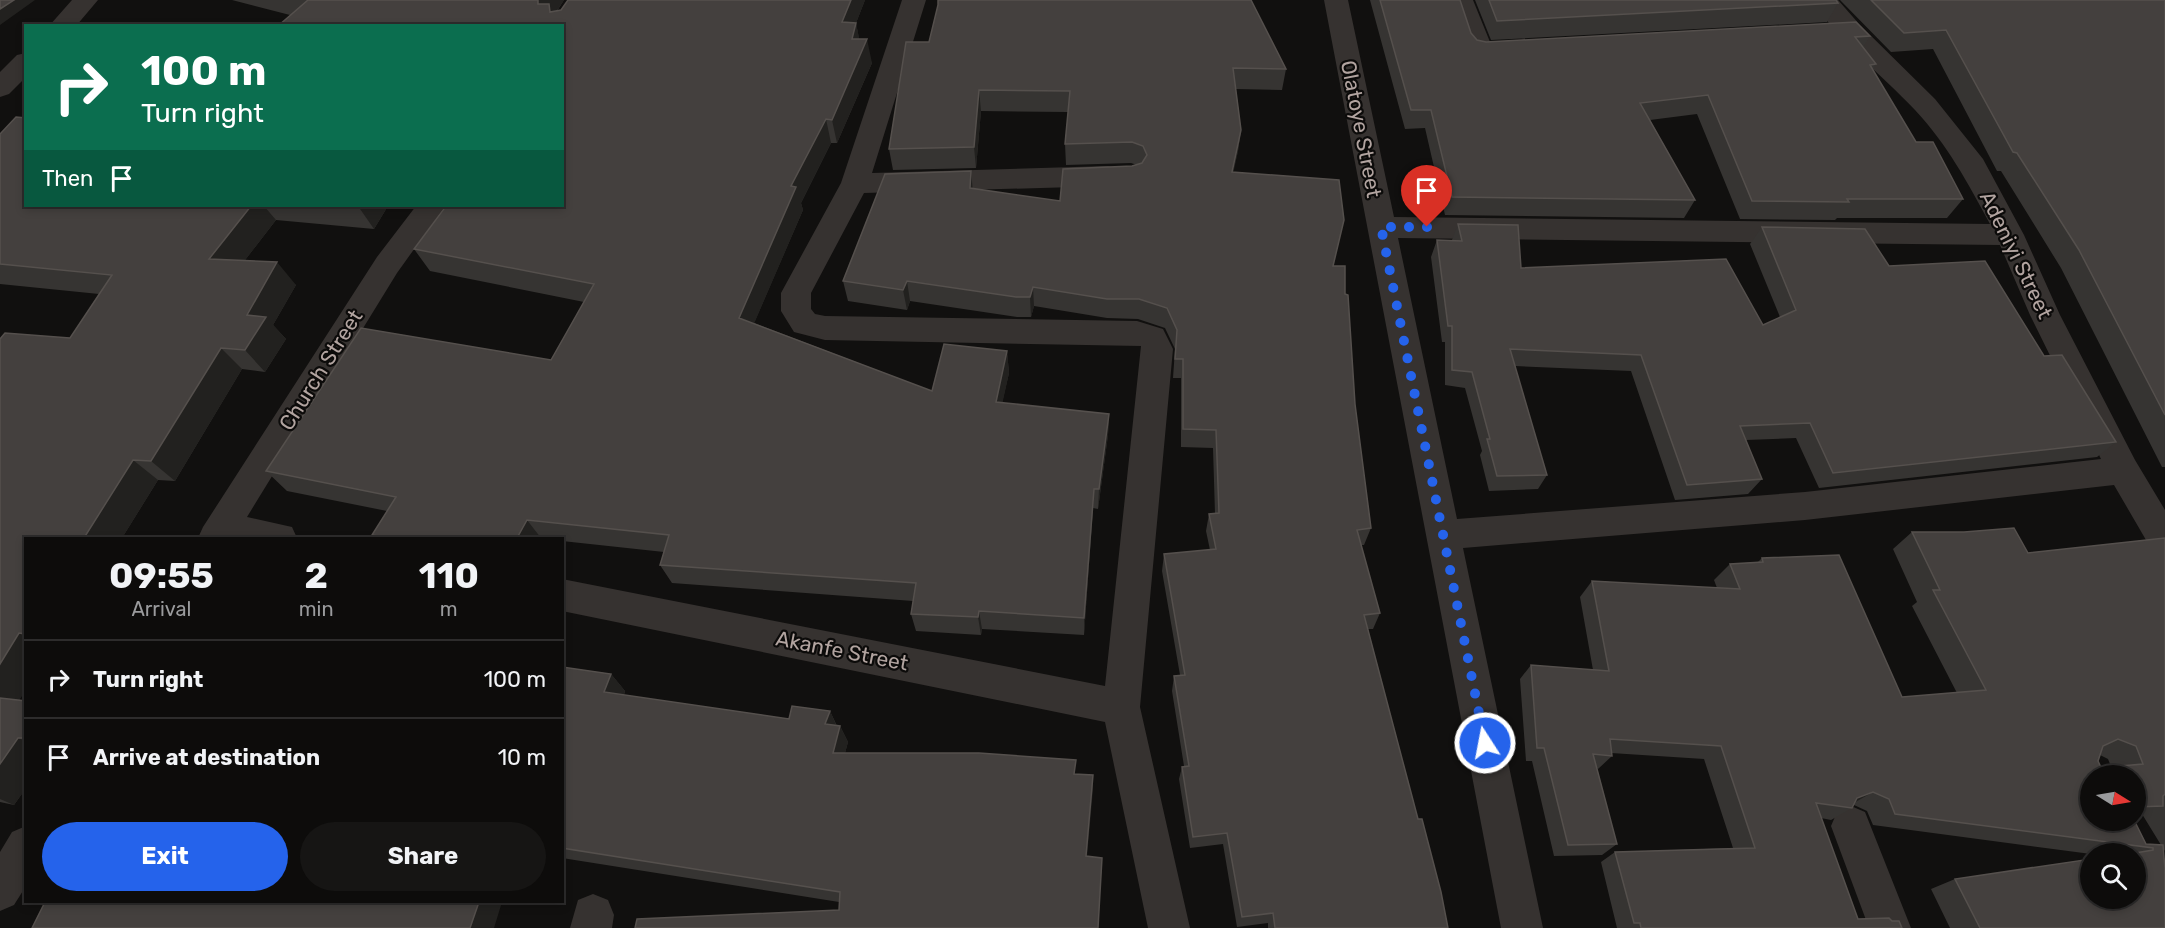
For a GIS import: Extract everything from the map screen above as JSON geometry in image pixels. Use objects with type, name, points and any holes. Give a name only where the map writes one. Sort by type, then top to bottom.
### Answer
[{"type":"street","points":[[63,24],[86,0]]},
{"type":"street","points":[[914,0],[855,183],[796,293],[796,311],[805,324],[825,328],[1137,333],[1152,337],[1158,349],[1121,707],[1169,928]]},
{"type":"street","name":"Olatoye Street","points":[[1336,0],[1522,928]]},
{"type":"street","points":[[1461,0],[1480,51],[1540,48]]},
{"type":"street","name":"Adeniyi Street","points":[[1824,0],[1851,31],[1926,105],[1969,159],[2010,235],[2045,315],[2124,470],[2165,541]]},
{"type":"street","points":[[1815,33],[1851,31]]},
{"type":"street","points":[[855,183],[1130,175]]},
{"type":"street","name":"Church Street","points":[[219,533],[387,265],[430,207]]},
{"type":"street","points":[[1381,227],[2010,235]]},
{"type":"street","points":[[1444,535],[1805,506],[2124,470]]},
{"type":"street","points":[[219,533],[268,537]]},
{"type":"street","name":"Akanfe Street","points":[[564,595],[1121,707]]},
{"type":"street","points":[[1851,826],[1890,928]]},
{"type":"street","points":[[1,883],[24,849]]},
{"type":"building","points":[[0,0],[14,0],[0,9]]},
{"type":"building","points":[[308,0],[538,0],[538,4],[549,4],[550,12],[561,10],[568,0],[851,0],[842,22],[856,23],[852,39],[867,39],[832,120],[826,119],[791,186],[796,187],[739,318],[932,391],[944,344],[1007,351],[996,402],[1109,414],[1099,489],[1094,489],[1084,618],[979,611],[978,617],[911,614],[916,583],[660,565],[669,535],[527,520],[518,537],[383,537],[372,535],[396,497],[266,471],[361,328],[551,360],[594,284],[414,249],[445,207],[564,207],[564,24],[280,24]]},
{"type":"building","points":[[938,0],[1251,0],[1286,69],[1233,68],[1241,130],[1232,172],[1339,180],[1344,220],[1333,266],[1345,266],[1345,294],[1348,295],[1355,404],[1371,528],[1357,530],[1380,613],[1364,615],[1418,819],[1422,819],[1448,928],[1275,928],[1273,913],[1242,917],[1227,833],[1193,837],[1182,767],[1189,766],[1174,676],[1185,675],[1164,554],[1216,549],[1209,514],[1219,513],[1216,430],[1183,429],[1183,359],[1175,359],[1177,330],[1167,308],[1139,299],[1107,299],[1033,287],[1030,297],[1016,297],[907,281],[903,290],[843,281],[885,174],[971,171],[970,188],[1060,201],[1063,169],[1132,166],[1142,163],[1147,155],[1143,146],[1132,142],[1065,144],[1070,91],[979,90],[974,147],[889,149],[906,42],[929,42]]},
{"type":"building","points":[[1380,0],[1460,0],[1471,33],[1477,40],[1486,42],[1856,22],[1870,36],[1855,37],[1876,64],[1870,65],[1916,142],[1933,142],[1963,199],[1847,199],[1849,202],[1752,201],[1708,95],[1640,103],[1695,200],[1452,197],[1431,110],[1411,110]]},
{"type":"building","points":[[1489,0],[1836,0],[1838,3],[1497,21]]},
{"type":"building","points":[[1871,0],[2165,0],[2165,415],[2079,250],[2017,153],[2013,152],[1946,30],[1904,33]]},
{"type":"building","points":[[16,117],[24,118],[24,207],[250,207],[209,259],[277,262],[247,315],[266,317],[245,350],[221,348],[151,461],[133,460],[85,537],[24,537],[24,634],[19,633],[0,664],[0,339],[5,333],[70,338],[112,275],[0,264],[0,134]]},
{"type":"building","points":[[1458,224],[1518,225],[1521,268],[1726,259],[1763,325],[1796,310],[1762,227],[1865,229],[1889,266],[1985,261],[2044,356],[2062,355],[2116,442],[1833,473],[1810,423],[1740,426],[1762,479],[1687,485],[1641,355],[1510,349],[1547,475],[1497,476],[1487,439],[1490,439],[1472,372],[1452,370],[1452,326],[1448,326],[1437,240],[1462,241]]},
{"type":"building","points":[[2014,528],[2028,553],[2165,538],[2165,794],[2163,806],[2146,807],[2146,765],[2132,765],[2143,764],[2136,746],[2118,739],[2103,746],[2098,761],[2100,765],[2080,765],[2080,831],[2140,831],[2146,843],[2115,843],[1895,814],[1889,799],[1873,792],[1857,798],[1852,808],[1816,803],[1858,919],[1889,918],[1892,921],[1899,921],[1902,928],[1641,928],[1640,923],[1634,923],[1615,852],[1755,848],[1721,746],[1610,739],[1612,756],[1593,754],[1617,844],[1568,845],[1544,748],[1537,748],[1531,665],[1609,671],[1592,581],[1740,589],[1730,564],[1763,562],[1762,558],[1839,555],[1902,697],[1986,690],[1933,590],[1940,590],[1912,532],[1964,532]]},
{"type":"building","points":[[564,667],[611,674],[604,692],[789,719],[792,706],[830,711],[825,724],[840,726],[833,753],[979,753],[1076,760],[1074,774],[1093,775],[1086,856],[1102,858],[1098,928],[635,928],[637,919],[839,910],[840,892],[564,848]]},
{"type":"building","points":[[0,698],[24,701],[24,735],[18,738],[0,764]]},
{"type":"building","points":[[2146,844],[2163,845],[2165,928],[1980,928],[1955,879],[2080,861],[2080,909],[2146,909],[2146,851],[2153,850],[2153,848],[2146,847]]},
{"type":"building","points":[[44,903],[479,903],[470,928],[32,928]]},
{"type":"route","points":[[1427,227],[1381,227],[1485,743]]}]
